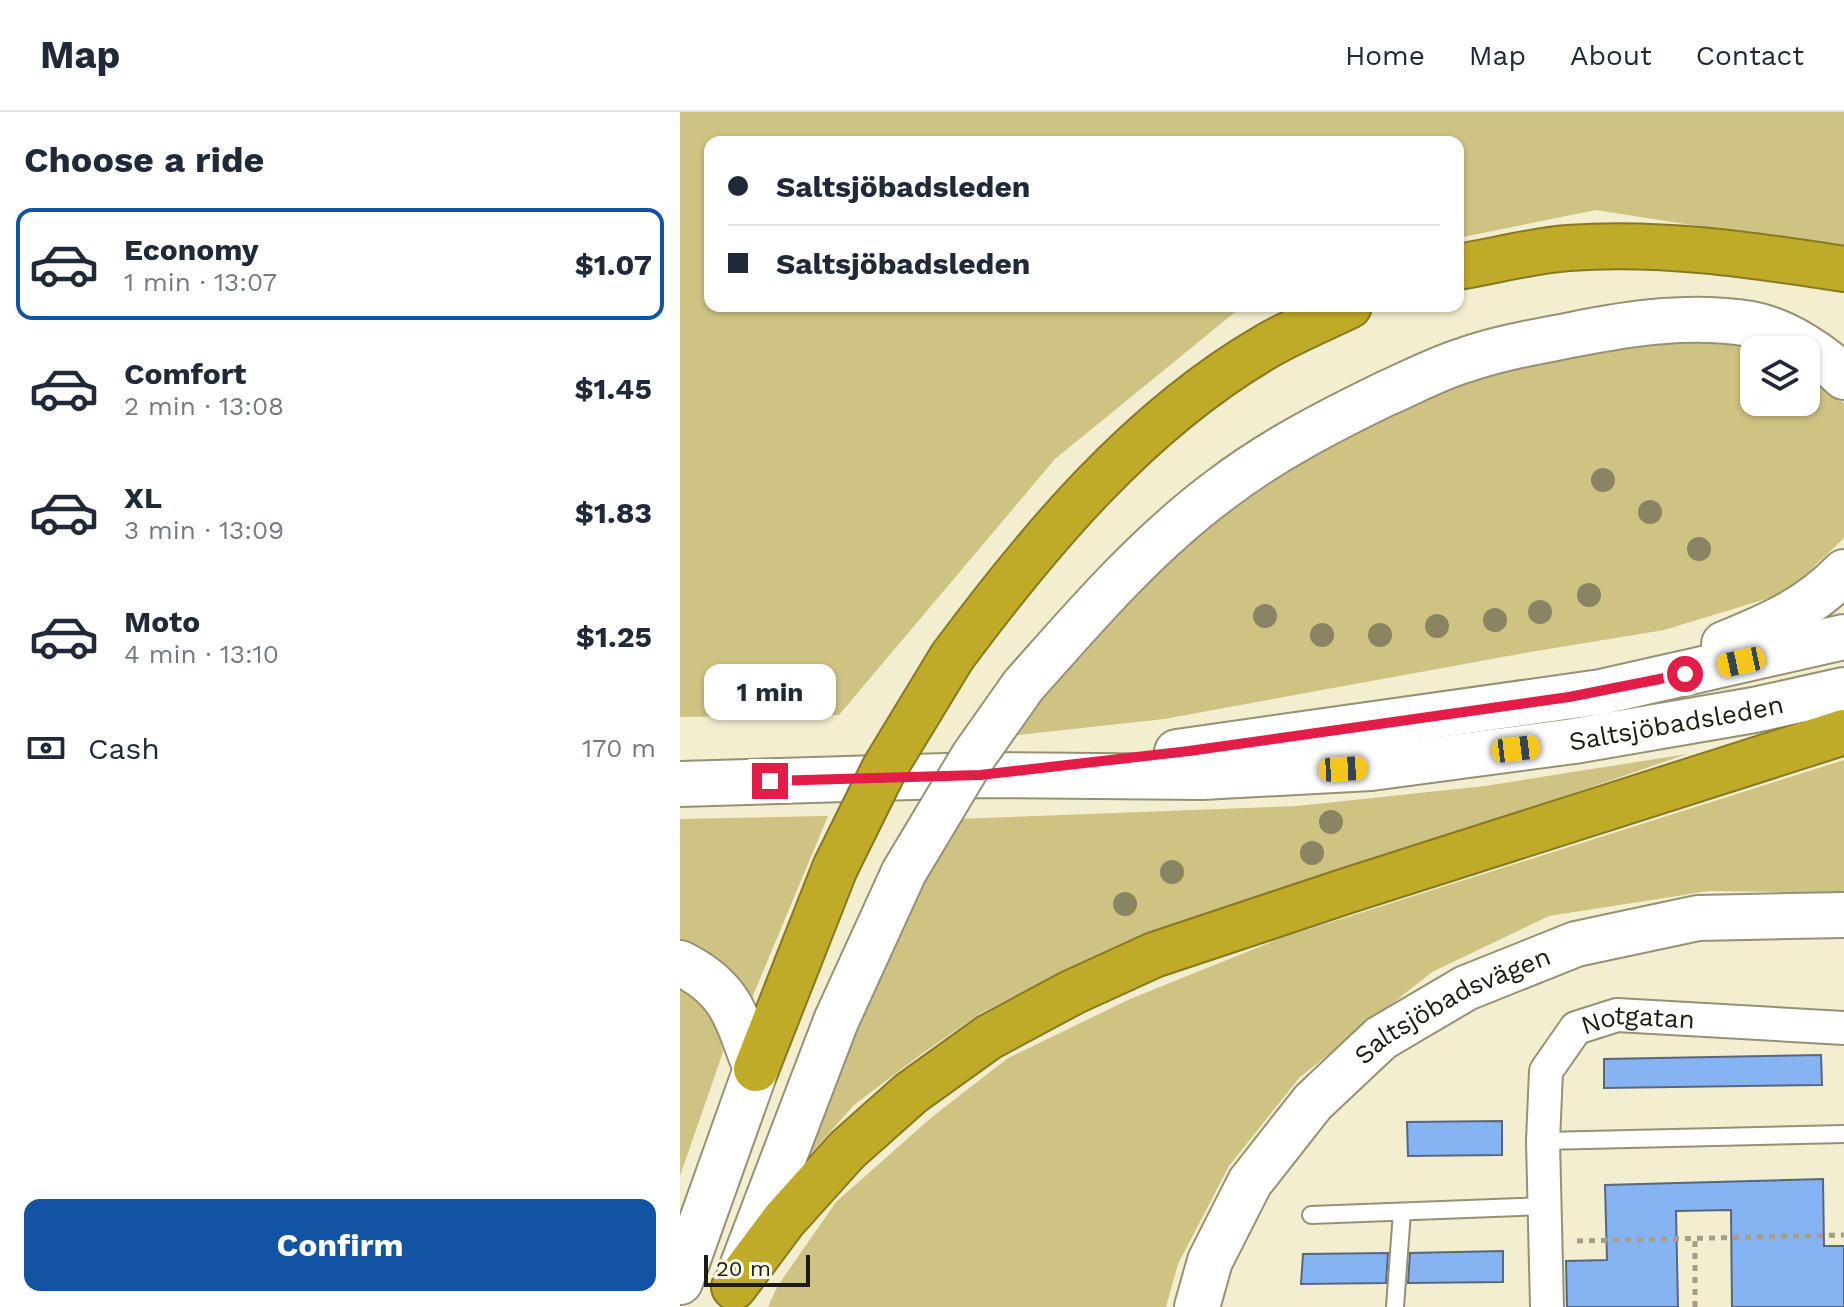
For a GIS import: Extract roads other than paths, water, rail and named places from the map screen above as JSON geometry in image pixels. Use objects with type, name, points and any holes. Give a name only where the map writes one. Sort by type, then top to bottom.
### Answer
[{"type":"highway","points":[[1464,266],[1567,248],[1654,247],[1753,255],[1844,269]]},
{"type":"highway","points":[[756,1069],[835,868],[884,769],[952,657],[1029,560],[1104,475],[1183,404],[1267,347],[1337,312]]},
{"type":"highway","points":[[731,1297],[784,1220],[847,1150],[911,1093],[989,1037],[1073,992],[1154,955],[1844,732]]},
{"type":"main road","points":[[731,1297],[836,1021],[904,872],[973,757],[1023,686],[1125,572],[1172,528],[1222,488],[1282,448],[1342,415],[1464,360],[1590,331],[1662,319],[1752,324],[1787,336],[1844,377]]},
{"type":"main road","points":[[1601,692],[1777,623],[1827,589],[1844,572]]},
{"type":"main road","name":"Saltsjöbadsleden","points":[[980,775],[1189,751],[1601,692],[1844,637]]},
{"type":"main road","name":"Saltsjöbadsleden","points":[[680,784],[980,775],[1202,777],[1371,768],[1574,741],[1754,710],[1844,690]]},
{"type":"main road","name":"Saltsjöbadsvägen","points":[[1197,1307],[1210,1261],[1250,1182],[1313,1102],[1381,1038],[1466,988],[1576,944],[1698,918],[1844,915]]},
{"type":"main road","points":[[680,963],[699,973],[726,997],[756,1069],[680,1282]]},
{"type":"street","name":"Notgatan","points":[[1547,1307],[1543,1141],[1546,1071],[1576,1028],[1617,1015],[1844,1028]]},
{"type":"lane","points":[[1543,1141],[1844,1134]]},
{"type":"lane","points":[[1311,1215],[1544,1206]]},
{"type":"lane","points":[[1395,1307],[1402,1212]]}]
